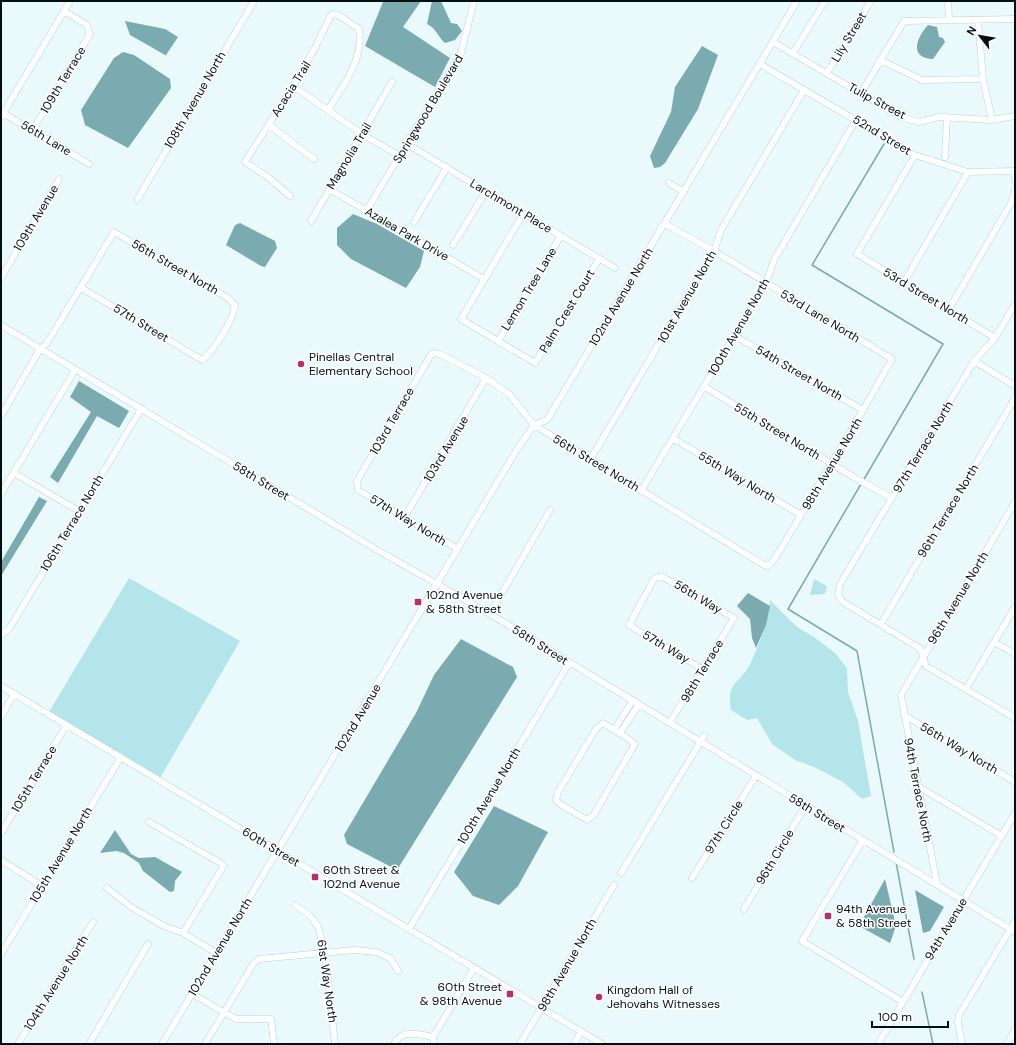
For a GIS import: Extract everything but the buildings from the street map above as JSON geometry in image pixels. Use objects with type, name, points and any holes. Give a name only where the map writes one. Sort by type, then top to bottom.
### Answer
[{"type":"street","points":[[2,115],[70,1]]},
{"type":"street","name":"108th Avenue North","points":[[137,200],[254,1]]},
{"type":"street","name":"Springwood Boulevard","points":[[367,210],[461,53],[474,1]]},
{"type":"street","name":"102nd Avenue North","points":[[438,585],[458,549],[534,425],[547,420],[798,1]]},
{"type":"street","points":[[793,53],[825,1]]},
{"type":"street","name":"Lily Street","points":[[827,73],[871,1]]},
{"type":"street","points":[[948,1],[949,19]]},
{"type":"street","name":"109th Terrace","points":[[33,130],[90,34],[86,25],[64,11]]},
{"type":"street","name":"Acacia Trail","points":[[290,196],[268,177],[245,162],[294,86],[330,17],[333,14],[338,15],[359,29],[359,52],[356,62],[328,110]]},
{"type":"street","points":[[860,93],[904,21],[1015,19]]},
{"type":"street","points":[[978,20],[983,79],[992,120]]},
{"type":"street","name":"Tulip Street","points":[[773,42],[901,117],[919,122],[947,117],[992,120],[1015,116]]},
{"type":"street","points":[[880,60],[922,80],[983,79]]},
{"type":"street","name":"52nd Street","points":[[760,64],[915,155],[968,172],[1015,171]]},
{"type":"street","name":"Magnolia Trail","points":[[311,221],[392,82]]},
{"type":"street","points":[[294,86],[362,134],[400,156]]},
{"type":"street","name":"101st Avenue North","points":[[590,460],[714,251],[721,230],[804,90]]},
{"type":"street","name":"56th Lane","points":[[2,115],[33,130],[89,164]]},
{"type":"street","points":[[945,157],[947,117]]},
{"type":"street","name":"100th Avenue North","points":[[641,491],[674,439],[766,283],[774,260],[856,120]]},
{"type":"street","points":[[269,125],[314,159]]},
{"type":"street","name":"Larchmont Place","points":[[407,144],[615,268]]},
{"type":"street","name":"53rd Street North","points":[[915,155],[857,254],[995,338]]},
{"type":"street","points":[[414,222],[446,167]]},
{"type":"street","points":[[1015,171],[1015,180]]},
{"type":"street","points":[[904,282],[968,172]]},
{"type":"street","name":"109th Avenue","points":[[1,278],[59,180]]},
{"type":"street","points":[[669,183],[684,192]]},
{"type":"street","name":"Azalea Park Drive","points":[[329,189],[484,279]]},
{"type":"street","points":[[454,245],[486,191]]},
{"type":"street","points":[[949,309],[1012,203],[1015,191]]},
{"type":"street","points":[[498,341],[461,319],[523,214]]},
{"type":"street","name":"53rd Lane North","points":[[665,224],[714,251],[892,359]]},
{"type":"street","name":"56th Street North","points":[[80,287],[114,232],[228,298],[235,304],[234,313],[210,354],[202,360]]},
{"type":"street","name":"Lemon Tree Lane","points":[[498,341],[560,236]]},
{"type":"street","name":"Palm Crest Court","points":[[498,341],[535,363],[599,258]]},
{"type":"street","points":[[1,416],[40,349],[47,343],[80,287]]},
{"type":"street","name":"57th Street","points":[[80,287],[202,360]]},
{"type":"street","name":"97th Terrace North","points":[[881,624],[843,602],[838,594],[840,584],[974,361],[995,338],[1015,304]]},
{"type":"street","name":"58th Street","points":[[1,326],[438,585],[490,614],[569,663],[702,739],[756,776],[1013,931]]},
{"type":"street","name":"54th Street North","points":[[735,336],[863,410]]},
{"type":"street","name":"56th Street North","points":[[432,353],[440,354],[486,378],[509,394],[534,425],[641,491],[768,566]]},
{"type":"street","name":"103rd Terrace","points":[[358,490],[357,481],[432,353]]},
{"type":"street","name":"98th Avenue North","points":[[768,566],[776,558],[892,359]]},
{"type":"street","points":[[974,361],[1015,386]]},
{"type":"street","points":[[1,494],[75,370]]},
{"type":"street","name":"103rd Avenue","points":[[404,518],[486,378]]},
{"type":"street","name":"55th Street North","points":[[705,387],[867,485],[892,498]]},
{"type":"street","name":"96th Terrace North","points":[[881,624],[1015,398]]},
{"type":"street","name":"106th Terrace North","points":[[1,635],[9,629],[141,409]]},
{"type":"street","name":"55th Way North","points":[[674,439],[801,515]]},
{"type":"street","points":[[14,472],[80,511]]},
{"type":"street","name":"57th Way North","points":[[358,490],[458,549]]},
{"type":"street","name":"96th Avenue North","points":[[902,695],[1015,502]]},
{"type":"street","points":[[490,614],[550,510]]},
{"type":"street","name":"56th Way","points":[[629,625],[654,579],[661,576],[734,618]]},
{"type":"street","name":"102nd Avenue","points":[[278,851],[438,585]]},
{"type":"street","points":[[966,689],[1015,607]]},
{"type":"street","name":"98th Terrace","points":[[670,722],[704,670],[734,618]]},
{"type":"street","points":[[881,624],[920,649],[924,656],[926,666],[1015,718]]},
{"type":"street","name":"57th Way","points":[[629,625],[704,670]]},
{"type":"street","points":[[994,642],[1015,654]]},
{"type":"street","name":"100th Avenue North","points":[[409,929],[569,663]]},
{"type":"street","name":"60th Street","points":[[1,686],[602,1044]]},
{"type":"street","points":[[1,717],[14,694]]},
{"type":"street","name":"94th Terrace North","points":[[902,695],[904,715],[936,884]]},
{"type":"street","points":[[614,730],[633,700]]},
{"type":"street","points":[[620,733],[639,704]]},
{"type":"street","name":"56th Way North","points":[[904,715],[1015,782]]},
{"type":"street","points":[[603,723],[620,733],[635,744],[593,816],[587,820],[560,804],[556,800],[558,792],[596,729],[603,723]]},
{"type":"street","name":"105th Terrace","points":[[1,833],[66,726]]},
{"type":"street","points":[[621,873],[702,739]]},
{"type":"street","name":"105th Avenue North","points":[[1,954],[121,757]]},
{"type":"street","name":"97th Circle","points":[[692,878],[756,776]]},
{"type":"street","points":[[918,787],[1002,836]]},
{"type":"street","name":"96th Circle","points":[[744,909],[806,805]]},
{"type":"street","name":"94th Avenue","points":[[878,1044],[1015,813]]},
{"type":"street","points":[[149,822],[224,864],[183,933]]},
{"type":"street","points":[[863,840],[802,941],[903,1002]]},
{"type":"street","name":"102nd Avenue North","points":[[162,1044],[278,851]]},
{"type":"street","points":[[1,860],[42,886]]},
{"type":"street","name":"98th Avenue North","points":[[520,1044],[614,885]]},
{"type":"street","points":[[107,888],[130,907],[162,925],[183,933],[216,953]]},
{"type":"street","name":"61st Way North","points":[[296,905],[309,915],[318,926],[325,953],[335,1044]]},
{"type":"street","points":[[962,1044],[958,1022],[959,1015],[1013,931],[1015,921]]},
{"type":"street","name":"104th Avenue North","points":[[18,1044],[93,922]]},
{"type":"street","points":[[89,1044],[148,944]]},
{"type":"street","points":[[205,1044],[253,964],[259,959],[354,950],[377,952],[391,960],[398,971]]},
{"type":"street","points":[[434,1044],[433,1037],[474,968]]},
{"type":"street","points":[[192,994],[224,1012],[242,1020],[271,1019],[274,1044]]},
{"type":"street","points":[[1007,1044],[1015,1030]]},
{"type":"street","points":[[574,1044],[581,1032]]},
{"type":"street","points":[[394,1044],[397,1037],[402,1034],[421,1034],[433,1037]]},
{"type":"shaded area","points":[[380,1],[421,1],[403,27],[450,58],[435,87],[365,46],[383,2]]},
{"type":"shaded area","points":[[432,1],[441,1],[451,23],[457,24],[462,31],[455,40],[445,43],[433,28],[427,24]]},
{"type":"shaded area","points":[[125,21],[165,29],[178,37],[166,55],[167,56],[130,35]]},
{"type":"shaded area","points":[[928,25],[937,27],[939,37],[943,38],[945,42],[933,59],[925,58],[920,55],[917,46],[921,35]]},
{"type":"shaded area","points":[[702,46],[718,55],[698,109],[665,163],[660,167],[654,168],[650,156],[671,112],[675,87]]},
{"type":"shaded area","points":[[123,52],[134,55],[170,79],[171,88],[128,148],[85,125],[81,110],[114,58]]},
{"type":"shaded area","points":[[353,214],[377,224],[424,251],[420,267],[406,288],[351,259],[337,245],[337,228]]},
{"type":"shaded area","points":[[240,223],[275,241],[277,248],[265,267],[226,245],[235,225]]},
{"type":"shaded area","points":[[79,381],[129,411],[119,428],[97,416],[58,483],[50,477],[91,412],[70,397]]},
{"type":"shaded area","points":[[39,497],[47,501],[1,576],[1,562]]},
{"type":"shaded area","points":[[129,578],[240,641],[160,778],[49,712]]},
{"type":"shaded area","points":[[814,579],[827,586],[825,594],[810,595]]},
{"type":"shaded area","points":[[748,593],[770,606],[766,625],[756,648],[752,638],[750,619],[737,606]]},
{"type":"shaded area","points":[[770,600],[797,627],[814,637],[835,653],[847,668],[848,692],[858,721],[871,796],[862,799],[843,782],[814,767],[795,760],[772,744],[757,718],[747,720],[731,710],[730,700],[732,687],[743,675],[751,662],[765,624]]},
{"type":"shaded area","points":[[461,639],[513,667],[517,677],[397,870],[347,844],[344,835],[416,713],[434,675]]},
{"type":"shaded area","points":[[494,806],[548,832],[518,886],[499,905],[473,896],[454,872]]},
{"type":"shaded area","points":[[115,830],[131,854],[139,858],[155,857],[182,872],[175,881],[174,891],[170,892],[143,871],[139,863],[124,853],[116,851],[100,853]]},
{"type":"shaded area","points":[[885,879],[896,926],[890,943],[859,926]]},
{"type":"shaded area","points":[[915,890],[944,907],[930,931],[923,933]]},
{"type":"waterway","points":[[863,481],[943,344],[812,265],[884,144]]},
{"type":"waterway","points":[[861,484],[788,609],[857,651],[894,852]]},
{"type":"waterway","points":[[896,862],[914,959]]},
{"type":"waterway","points":[[922,992],[933,1044]]},
{"type":"place","name":"Pinellas Central Elementary School","points":[[301,364]]},
{"type":"place","name":"102nd Avenue & 58th Street","points":[[418,602]]},
{"type":"place","name":"60th Street & 102nd Avenue","points":[[315,877]]},
{"type":"place","name":"94th Avenue & 58th Street","points":[[828,916]]},
{"type":"place","name":"60th Street & 98th Avenue","points":[[510,994]]},
{"type":"place","name":"Kingdom Hall of Jehovahs Witnesses","points":[[599,997]]}]
